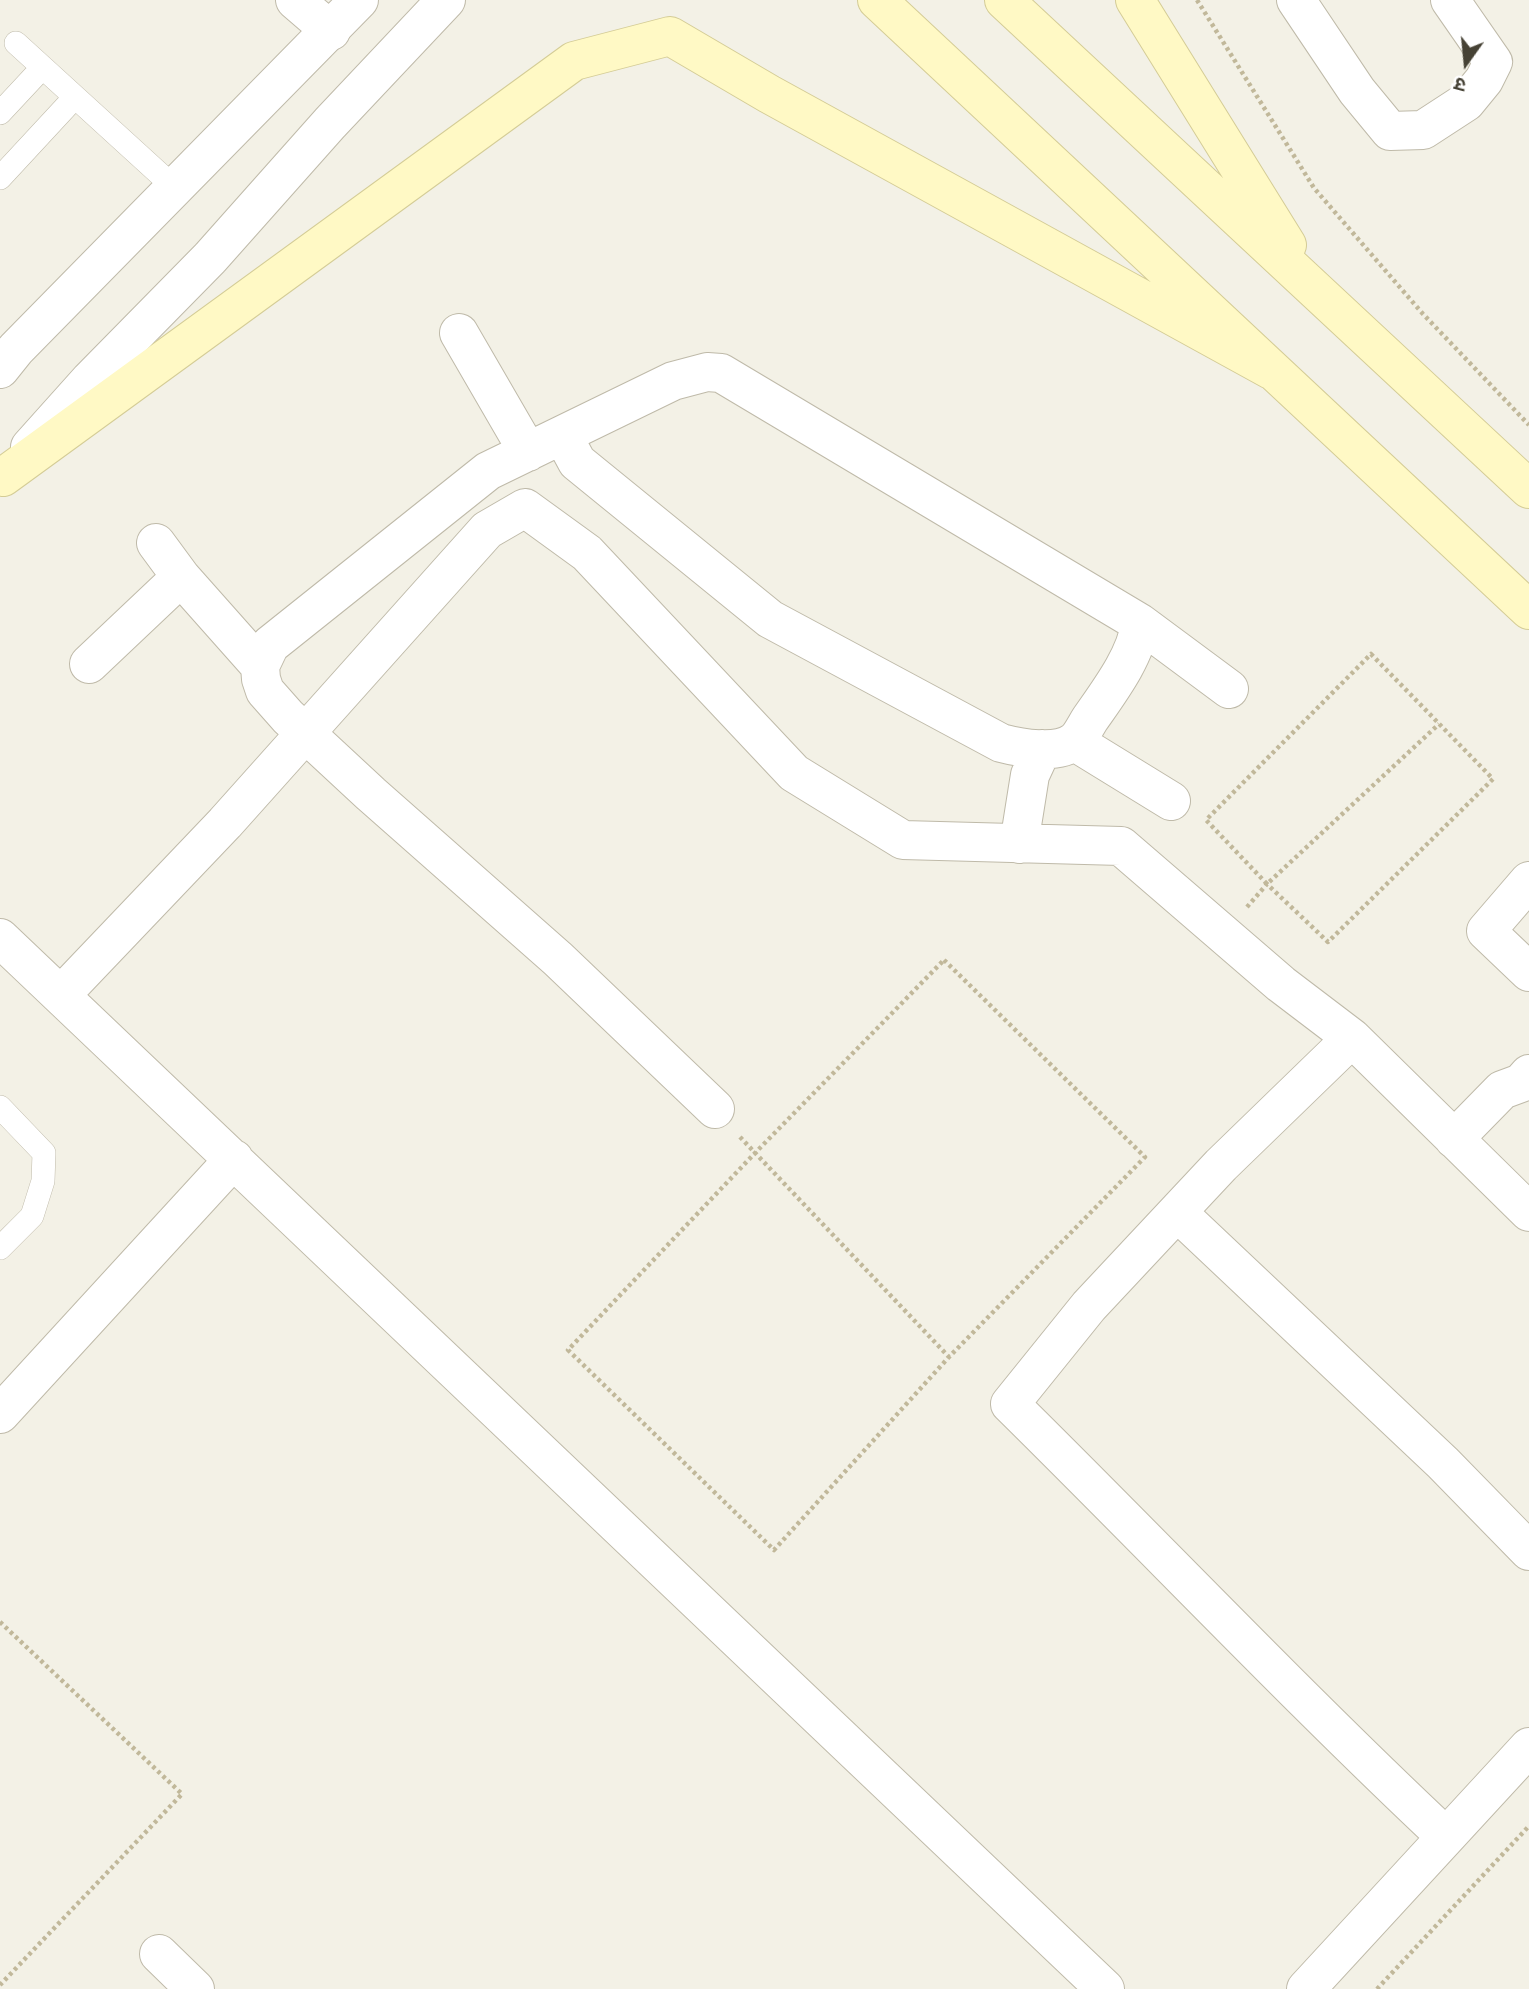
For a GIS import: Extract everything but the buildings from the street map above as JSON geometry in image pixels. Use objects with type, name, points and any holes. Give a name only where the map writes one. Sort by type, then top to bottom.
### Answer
[{"type":"main road","points":[[877,0],[1529,610]]},
{"type":"main road","points":[[1004,0],[1529,489]]},
{"type":"main road","points":[[1135,0],[1312,287]]},
{"type":"main road","points":[[2,479],[574,61],[670,36],[1271,370]]},
{"type":"street","points":[[295,0],[331,31]]},
{"type":"street","points":[[5,351],[175,188],[359,0]]},
{"type":"street","points":[[2,479],[90,380],[210,258],[330,123],[446,0]]},
{"type":"street","points":[[1296,0],[1357,91],[1390,131],[1423,130],[1466,102],[1484,80],[1493,62],[1450,0]]},
{"type":"street","points":[[459,333],[528,452]]},
{"type":"street","points":[[715,1109],[558,959],[304,734],[265,691],[260,666],[270,645],[488,471],[673,381],[695,374],[721,373],[1140,623],[1229,689]]},
{"type":"street","points":[[563,436],[577,463],[770,619],[1001,743],[1024,749],[1058,745],[1171,801]]},
{"type":"street","points":[[61,995],[225,823],[487,530],[525,508],[587,553],[794,773],[903,840],[1121,846],[1281,984],[1353,1038],[1529,1212]]},
{"type":"street","points":[[156,543],[181,577],[260,666]]},
{"type":"street","points":[[89,664],[181,577]]},
{"type":"street","points":[[1019,844],[1030,775],[1118,677],[1138,635],[1140,623]]},
{"type":"street","points":[[1529,881],[1486,931],[1529,972]]},
{"type":"street","points":[[0,938],[1105,1989]]},
{"type":"street","points":[[1353,1038],[1221,1165],[1089,1306],[1010,1404],[1157,1548],[1365,1760],[1446,1837]]},
{"type":"street","points":[[1454,1139],[1516,1082],[1505,1070],[1529,1045]]},
{"type":"street","points":[[0,1414],[234,1159]]},
{"type":"street","points":[[1177,1213],[1443,1463],[1529,1551]]},
{"type":"street","points":[[1306,1989],[1529,1747]]},
{"type":"street","points":[[159,1954],[195,1989]]},
{"type":"lane","points":[[16,43],[175,188]]},
{"type":"lane","points":[[0,113],[42,68]]},
{"type":"lane","points":[[0,178],[75,97]]},
{"type":"lane","points":[[0,1107],[44,1153],[43,1181],[32,1216],[0,1248]]},
{"type":"path","points":[[1197,0],[1314,188],[1423,314],[1529,425]]},
{"type":"path","points":[[1371,654],[1493,779],[1328,942],[1267,884],[1206,820],[1371,654]]},
{"type":"path","points":[[1223,934],[1267,884],[1439,724]]},
{"type":"path","points":[[944,960],[1145,1157],[949,1357],[774,1550],[568,1350],[755,1153],[944,960]]},
{"type":"path","points":[[755,1153],[949,1357]]},
{"type":"path","points":[[0,1622],[182,1794],[0,1985]]},
{"type":"path","points":[[1377,1989],[1529,1826]]}]
